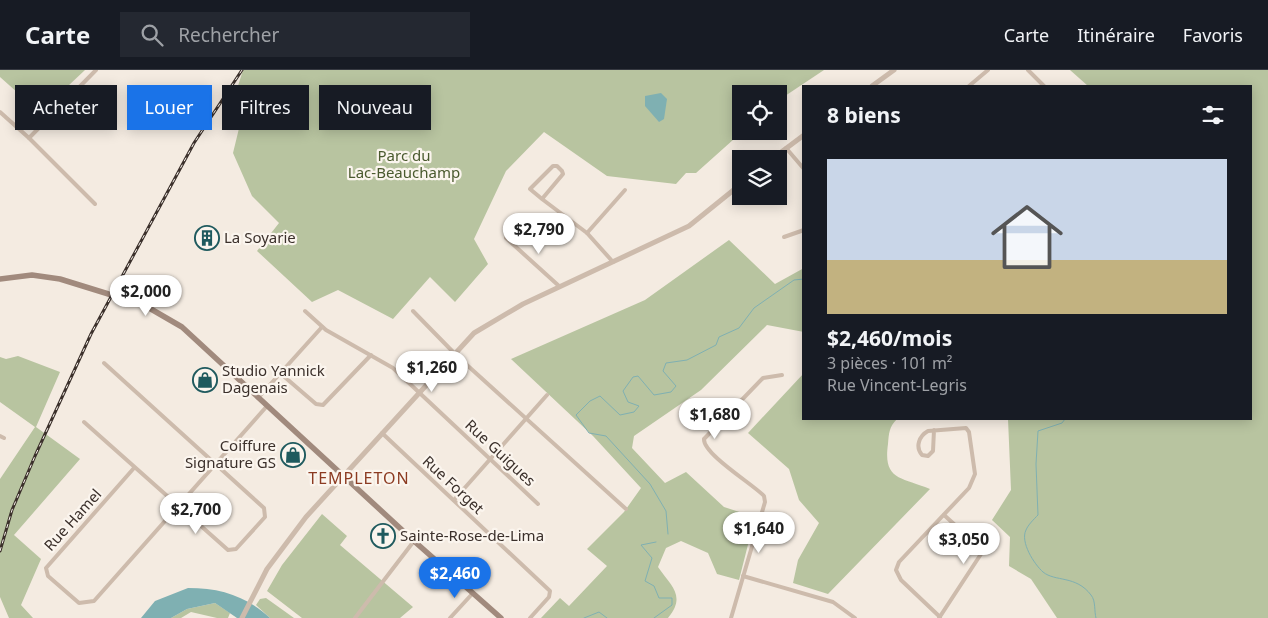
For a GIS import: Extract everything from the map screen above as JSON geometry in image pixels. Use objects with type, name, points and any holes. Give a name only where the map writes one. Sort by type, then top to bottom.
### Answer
[{"type":"main road","points":[[0,278],[25,275],[46,276],[157,311],[191,334],[414,541],[502,618]]},
{"type":"street","points":[[29,138],[96,70]]},
{"type":"street","points":[[876,85],[894,70]]},
{"type":"street","points":[[970,85],[988,70]]},
{"type":"street","points":[[1028,70],[1043,85]]},
{"type":"street","points":[[0,112],[95,204]]},
{"type":"street","points":[[783,150],[802,136]]},
{"type":"street","points":[[786,148],[802,167]]},
{"type":"street","points":[[542,199],[563,174],[557,166],[553,166],[530,189],[542,199],[586,233],[613,262]]},
{"type":"street","points":[[586,233],[625,190]]},
{"type":"street","points":[[242,618],[250,599],[267,569],[287,540],[418,393],[455,353],[485,325],[559,286],[700,219],[732,192]]},
{"type":"street","points":[[784,238],[802,231]]},
{"type":"street","points":[[506,238],[559,286]]},
{"type":"street","name":"Rue Guigues","points":[[305,311],[322,327],[393,368],[538,504]]},
{"type":"street","points":[[412,311],[526,420],[626,510]]},
{"type":"street","points":[[258,398],[322,327]]},
{"type":"street","points":[[280,373],[316,404],[323,405],[371,355]]},
{"type":"street","points":[[84,422],[176,506],[228,550],[236,549],[265,517],[264,508],[104,363]]},
{"type":"street","points":[[731,618],[765,502],[764,496],[749,486],[707,448],[704,439],[763,378],[782,375]]},
{"type":"street","points":[[454,500],[547,395]]},
{"type":"street","name":"Rue Hamel","points":[[134,468],[46,568],[48,576],[79,603],[94,600],[267,406]]},
{"type":"street","points":[[934,430],[933,451],[928,456],[922,455],[918,448],[922,435],[934,430],[966,428],[969,432],[975,474],[970,488],[944,515],[899,562],[896,570],[901,580],[940,617],[980,554],[975,543],[944,515]]},
{"type":"street","name":"Rue Forget","points":[[382,433],[550,591],[549,597],[530,618]]},
{"type":"street","points":[[355,618],[414,541]]},
{"type":"street","points":[[743,576],[833,602],[855,618]]},
{"type":"street","points":[[450,618],[473,593]]},
{"type":"green space","points":[[0,70],[85,70],[69,85],[15,85],[15,90],[0,77]]},
{"type":"green space","name":"Parc du Lac-Beauchamp","points":[[243,70],[824,70],[787,95],[787,85],[732,85],[733,140],[696,173],[686,173],[676,184],[607,176],[544,132],[506,171],[474,239],[488,264],[455,302],[430,277],[393,319],[338,290],[312,302],[257,251],[279,223],[252,196],[233,153],[239,130],[309,130],[309,85],[238,85]]},
{"type":"green space","points":[[1070,70],[1268,70],[1268,618],[1057,618],[1031,579],[1009,566],[1010,537],[992,520],[1011,490],[1008,420],[1252,420],[1252,85],[1087,85]]},
{"type":"green space","points":[[729,240],[775,284],[802,269],[802,332],[767,325],[701,390],[634,436],[632,448],[665,483],[686,472],[724,507],[755,517],[739,580],[717,574],[708,553],[681,541],[666,548],[658,567],[672,586],[676,597],[676,604],[668,618],[541,618],[560,598],[569,606],[607,566],[587,549],[624,512],[641,488],[593,436],[511,359],[645,300]]},
{"type":"green space","points":[[18,356],[60,372],[36,427],[80,459],[14,535],[41,559],[21,605],[33,618],[9,618],[0,597],[0,479],[35,427],[0,402],[0,357],[6,359]]},
{"type":"green space","points":[[802,375],[802,420],[896,420],[891,428],[889,437],[888,465],[896,476],[930,489],[828,594],[793,583],[798,560],[819,523],[799,500],[789,469],[748,433]]},
{"type":"green space","points":[[322,514],[347,536],[340,545],[413,607],[400,618],[302,618],[267,591],[282,565]]},
{"type":"green space","points":[[266,598],[294,618],[270,618],[256,605],[260,599]]},
{"type":"green space","points":[[215,603],[230,613],[228,618],[217,618],[191,612],[181,618],[171,618],[187,609]]},
{"type":"water","points":[[661,93],[667,99],[664,119],[659,122],[645,106],[645,96]]},
{"type":"water","points":[[188,588],[200,588],[232,595],[252,604],[270,618],[237,618],[215,603],[187,609],[171,618],[141,618],[155,601]]},
{"type":"waterway","points":[[668,534],[666,511],[650,484],[606,436],[589,433],[576,415],[590,401],[600,396],[620,415],[634,412],[639,406],[628,402],[623,391],[633,377],[638,376],[654,395],[671,392],[676,386],[663,371],[666,363],[687,360],[716,345],[719,337],[739,328],[754,308],[794,280],[802,279]]},
{"type":"waterway","points":[[1064,420],[1062,423],[1038,431],[1036,464],[1038,515],[1027,528],[1025,540],[1032,558],[1043,572],[1053,577],[1079,584],[1093,597],[1096,618]]},
{"type":"waterway","points":[[654,618],[672,605],[672,598],[659,598],[654,586],[645,581],[652,558],[641,545],[656,542]]},
{"type":"waterway","points":[[584,618],[599,612],[607,618]]},
{"type":"railway","points":[[0,551],[12,510],[91,334],[194,143],[242,70]]},
{"type":"place","name":"La Soyarie","points":[[207,238]]},
{"type":"place","name":"Studio Yannick Dagenais","points":[[205,380]]},
{"type":"place","name":"Coiffure Signature GS","points":[[293,455]]},
{"type":"place","name":"Sainte-Rose-de-Lima","points":[[383,536]]},
{"type":"district","name":"TEMPLETON","points":[[359,478]]}]
